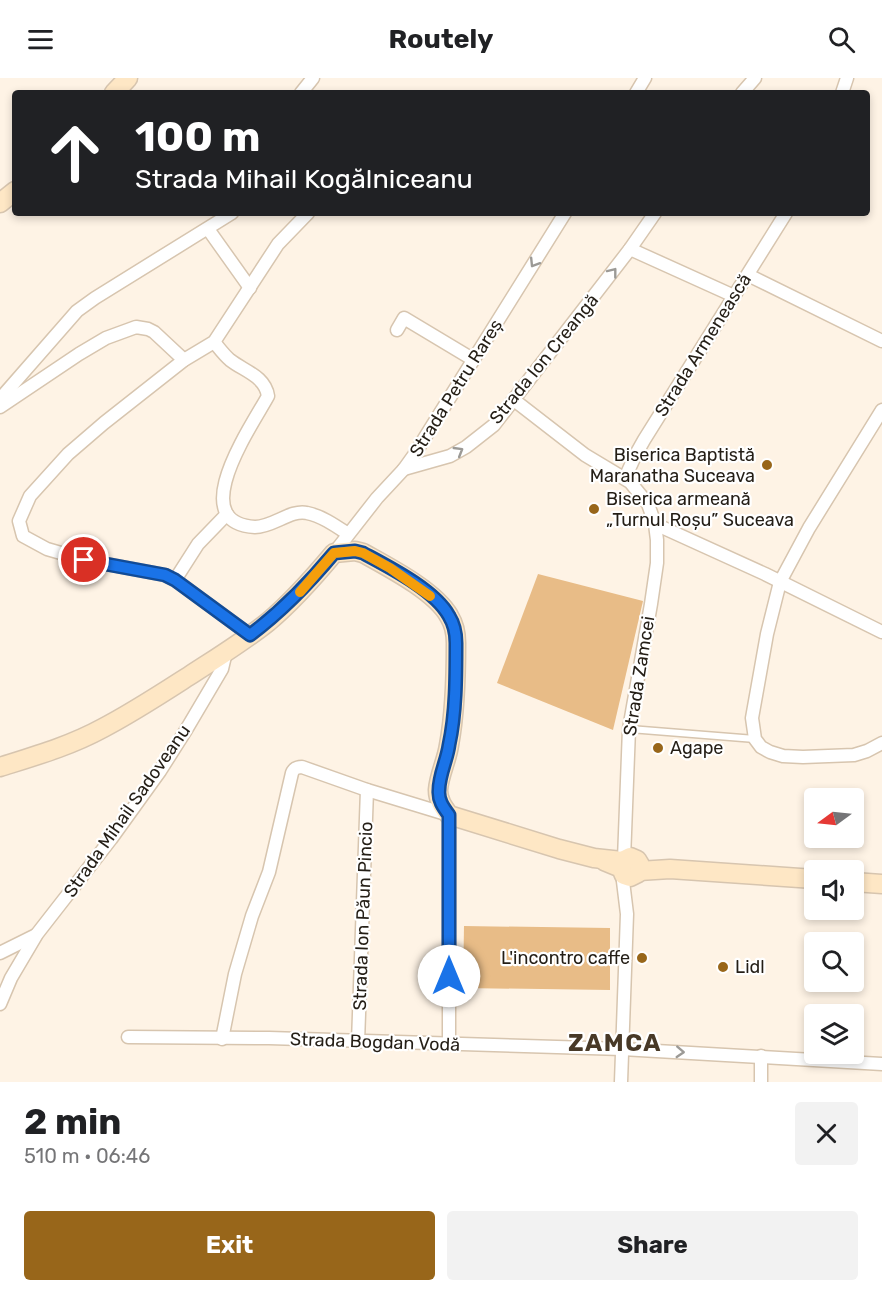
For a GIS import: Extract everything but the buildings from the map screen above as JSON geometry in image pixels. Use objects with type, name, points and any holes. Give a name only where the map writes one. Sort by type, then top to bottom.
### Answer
[{"type":"street","points":[[303,90],[313,78]]},
{"type":"street","points":[[745,90],[755,78]]},
{"type":"street","points":[[0,399],[77,311],[227,216]]},
{"type":"street","points":[[250,635],[165,575],[84,560],[47,549],[23,536],[19,521],[30,496],[68,454],[184,360],[214,342],[278,244],[305,216]]},
{"type":"street","name":"Strada Petru Rareș","points":[[334,553],[414,455],[563,216]]},
{"type":"street","name":"Strada Ion Creangă","points":[[404,469],[450,456],[466,447],[494,425],[653,216]]},
{"type":"street","name":"Strada Armenească","points":[[625,478],[634,456],[784,216]]},
{"type":"street","points":[[207,229],[250,288]]},
{"type":"street","points":[[630,249],[734,296]]},
{"type":"street","points":[[748,275],[882,341]]},
{"type":"street","points":[[397,330],[404,318],[474,360]]},
{"type":"street","points":[[0,407],[106,338],[136,327],[154,332],[184,360]]},
{"type":"street","points":[[214,342],[229,360],[259,379],[266,387],[268,396],[237,450],[224,483],[223,502],[227,514],[238,523],[254,526],[268,525],[299,513],[307,513],[326,520],[348,534]]},
{"type":"street","points":[[514,400],[585,455],[630,482],[648,504],[655,524],[882,632]]},
{"type":"street","points":[[882,410],[809,528],[780,582],[767,634],[752,718],[755,739],[761,747],[783,756],[854,755],[867,752],[882,743]]},
{"type":"street","points":[[175,580],[198,544],[227,514]]},
{"type":"street","name":"Strada Zamcei","points":[[621,1082],[629,866],[625,829],[629,729],[656,569],[655,524]]},
{"type":"street","points":[[1,767],[50,752],[101,729],[226,652],[268,621],[301,591],[334,553],[355,551],[363,553],[390,568],[422,589],[444,608],[451,618],[455,632],[452,725],[438,789],[442,805],[449,815],[449,1044]]},
{"type":"street","name":"Strada Mihail Sadoveanu","points":[[0,1004],[11,978],[37,934],[111,839],[160,771],[222,669],[226,652]]},
{"type":"street","points":[[222,1039],[240,956],[269,872],[292,773],[298,767],[544,845],[629,866],[804,878]]},
{"type":"street","name":"Strada Ion Păun Pincio","points":[[358,1042],[367,790]]},
{"type":"street","points":[[864,883],[882,884]]},
{"type":"street","name":"Strada Mihail Sadoveanu","points":[[0,953],[37,934]]},
{"type":"street","name":"Strada Bogdan Vodă","points":[[128,1037],[269,1038],[622,1049],[882,1064]]},
{"type":"street","points":[[760,1082],[761,1056]]},
{"type":"lane","points":[[629,729],[755,739]]},
{"type":"shaded area","points":[[538,574],[643,601],[613,730],[497,683]]},
{"type":"shaded area","points":[[464,926],[610,928],[610,990],[463,988]]},
{"type":"slow traffic","points":[[300,592],[334,553],[355,551],[390,568],[430,596]]},
{"type":"place","name":"Biserica Baptistă Maranatha Suceava","points":[[767,465]]},
{"type":"place","name":"Biserica armeană „Turnul Roșu” Suceava","points":[[594,509]]},
{"type":"place","name":"Agape","points":[[658,748]]},
{"type":"place","name":"L'incontro caffe","points":[[642,958]]},
{"type":"place","name":"Lidl","points":[[723,967]]},
{"type":"district","name":"ZAMCA","points":[[615,1043]]},
{"type":"route","points":[[84,560],[165,575],[250,635],[301,591],[334,553],[355,551],[363,553],[411,581],[444,608],[451,618],[456,643],[452,725],[438,789],[442,805],[449,815],[449,976]]}]
